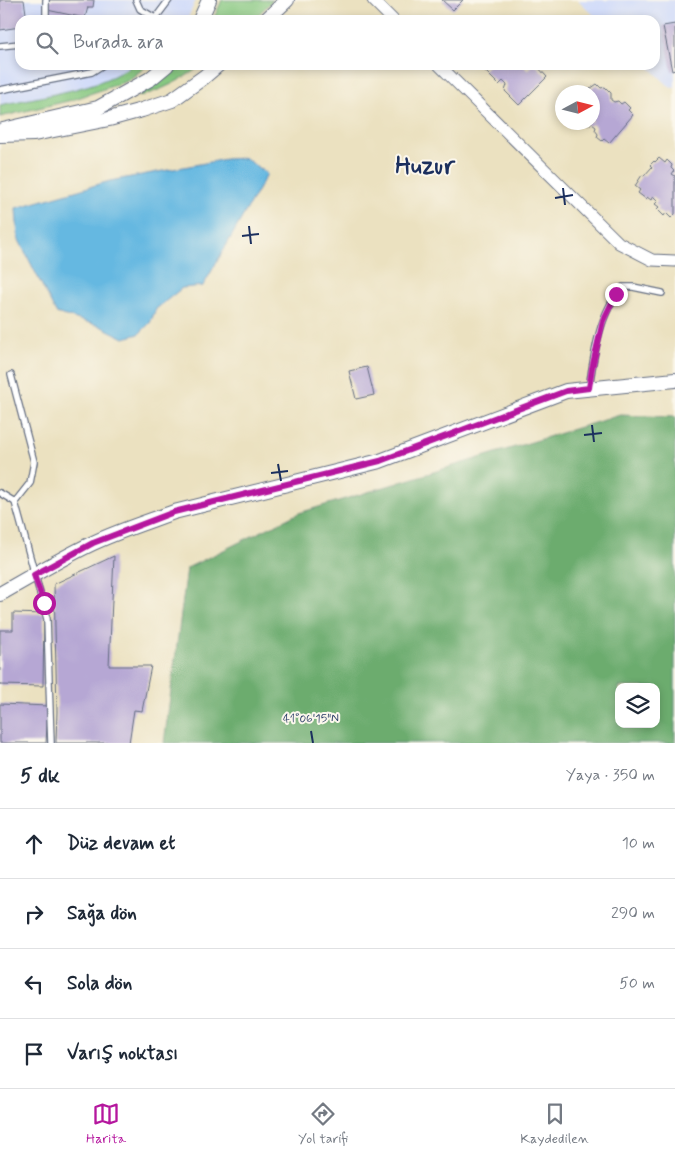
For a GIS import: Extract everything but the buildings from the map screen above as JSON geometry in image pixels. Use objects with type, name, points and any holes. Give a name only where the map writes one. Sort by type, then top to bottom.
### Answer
[{"type":"street","points":[[203,15],[209,0]]},
{"type":"street","points":[[271,15],[287,0]]},
{"type":"street","points":[[373,0],[388,15]]},
{"type":"street","points":[[0,131],[36,121],[98,108],[150,79],[161,70]]},
{"type":"street","points":[[0,135],[34,134],[109,119],[142,110],[172,100],[212,70]]},
{"type":"street","points":[[444,70],[619,243],[652,260],[675,261]]},
{"type":"street","points":[[0,594],[93,543],[174,512],[380,461],[566,391],[675,380]]},
{"type":"lane","points":[[46,0],[46,15]]},
{"type":"lane","points":[[136,0],[140,9],[148,15]]},
{"type":"lane","points":[[157,15],[169,0]]},
{"type":"lane","points":[[0,46],[15,44]]},
{"type":"lane","points":[[0,90],[95,70]]},
{"type":"lane","points":[[589,388],[603,321],[616,294],[623,287],[662,292]]},
{"type":"lane","points":[[11,374],[34,462],[30,483],[15,502]]},
{"type":"lane","points":[[0,493],[15,502],[34,575],[44,603],[49,636],[51,743]]},
{"type":"shaded area","points":[[0,0],[196,0],[189,15],[15,15],[15,70],[141,70],[127,81],[72,100],[0,117]]},
{"type":"shaded area","points":[[578,0],[675,0],[675,87],[671,88],[652,70],[660,70],[660,15],[594,15]]},
{"type":"green space","points":[[222,0],[273,0],[258,15],[215,15]]},
{"type":"green space","points":[[124,70],[141,70],[127,81],[72,100],[0,117],[0,105],[88,86]]},
{"type":"green space","points":[[172,70],[194,70],[154,92],[137,97]]},
{"type":"green space","points":[[620,415],[675,417],[675,743],[164,743],[187,568],[299,513]]},
{"type":"water","points":[[245,158],[267,174],[203,286],[182,288],[156,309],[150,323],[139,334],[124,338],[100,326],[56,313],[18,238],[16,208],[110,181],[226,159]]},
{"type":"district","name":"Huzur","points":[[425,166]]},
{"type":"route","points":[[44,603],[34,575],[93,543],[148,521],[174,512],[380,461],[566,391],[589,388],[603,321],[616,294]]}]
